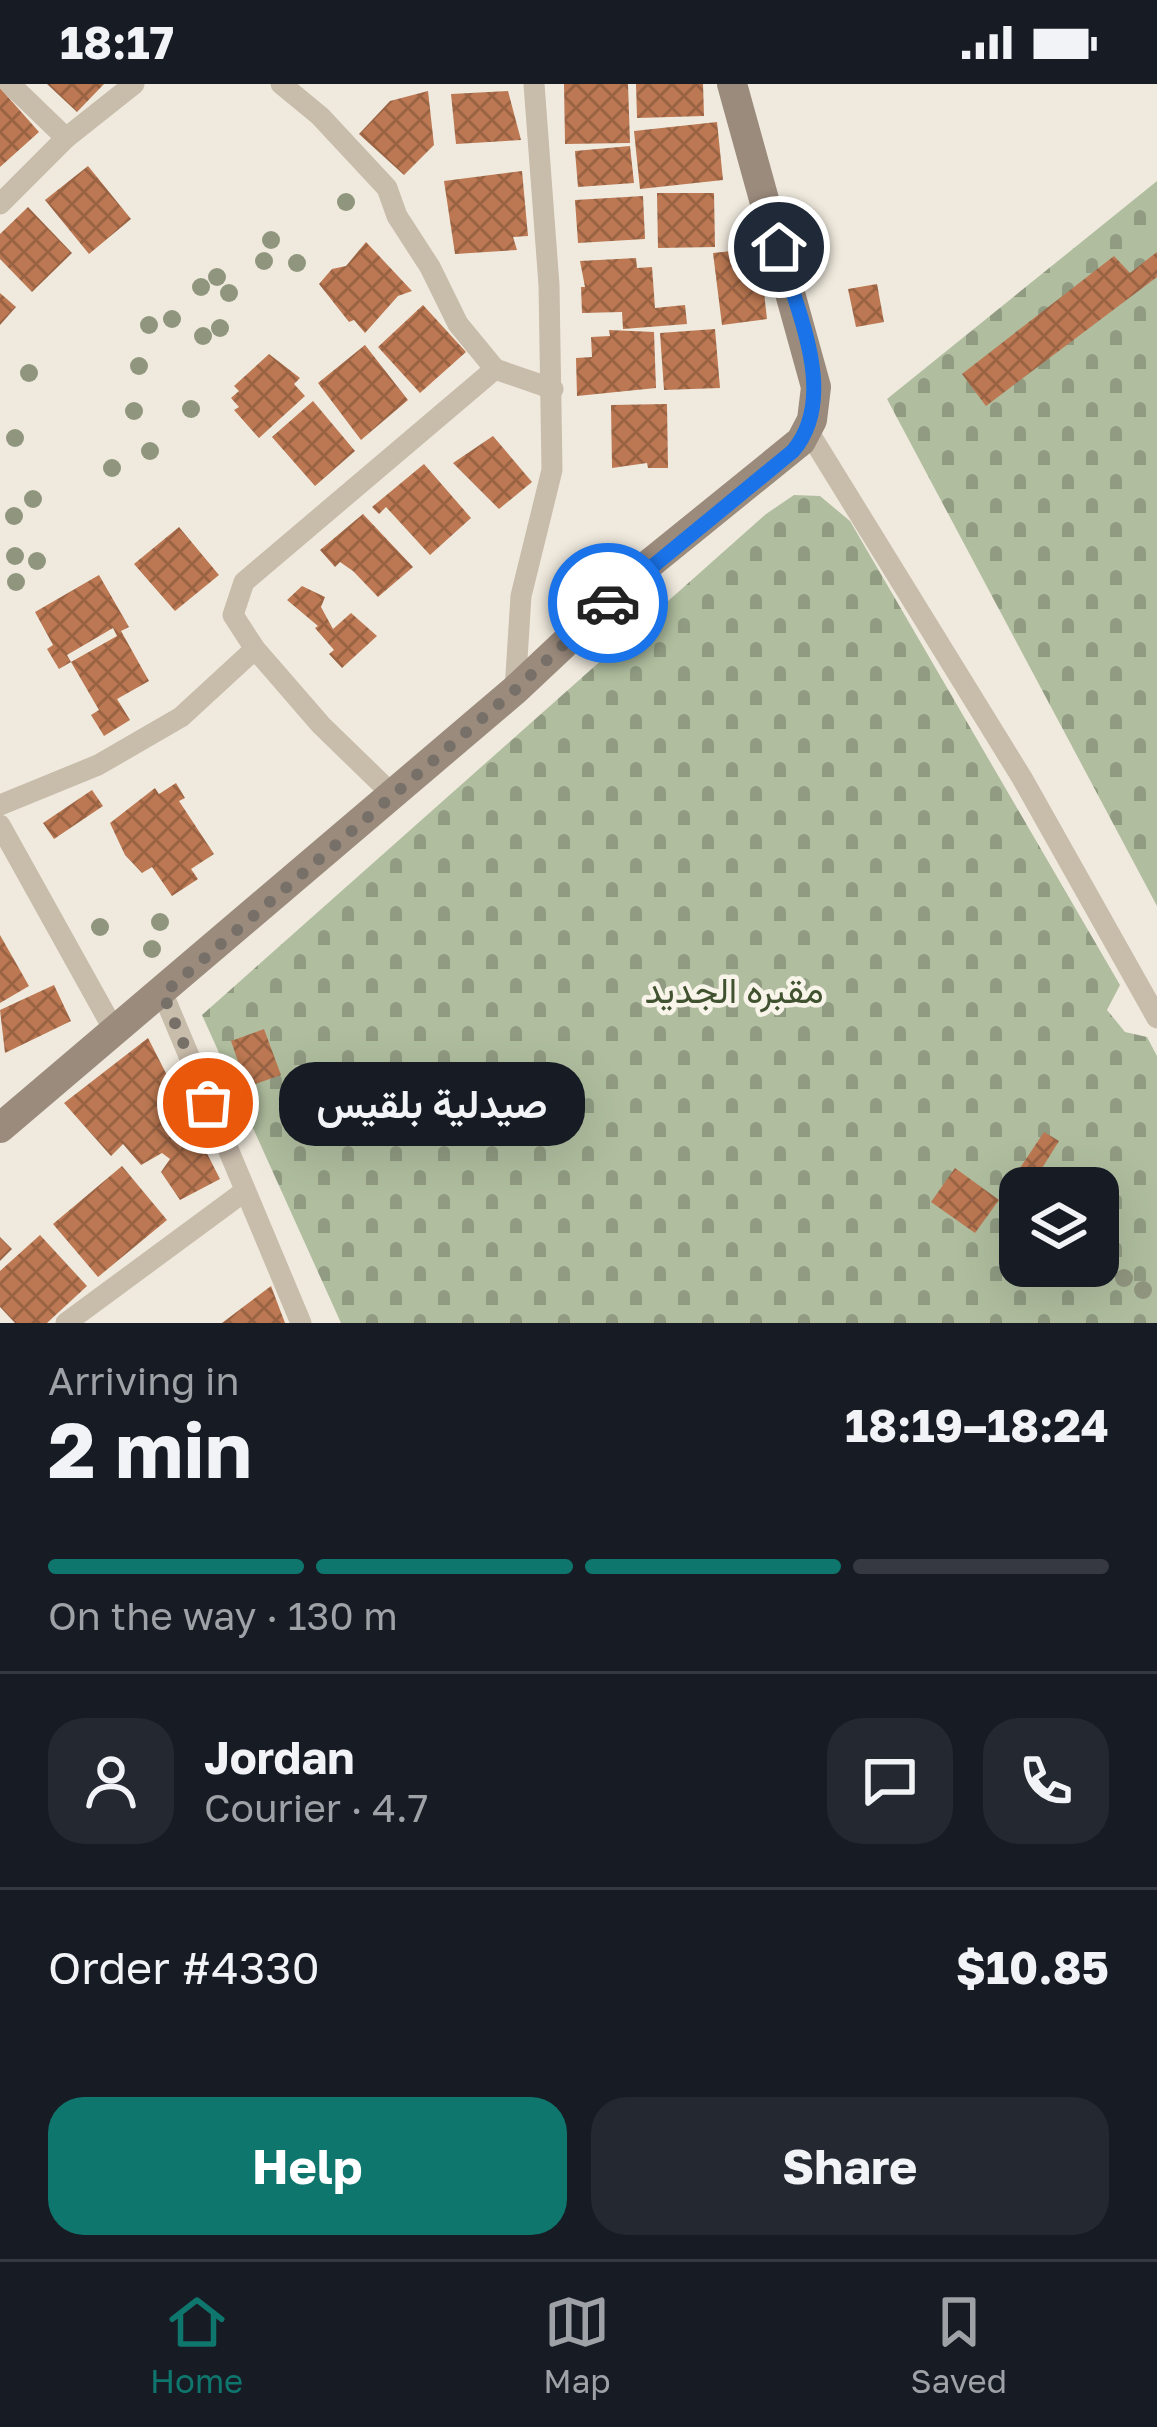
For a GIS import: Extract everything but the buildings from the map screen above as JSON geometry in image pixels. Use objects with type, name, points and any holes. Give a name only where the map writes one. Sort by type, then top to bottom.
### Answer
[{"type":"main road","points":[[0,1128],[515,690],[648,565],[793,451],[808,430],[815,387],[739,93]]},
{"type":"street","points":[[10,84],[66,138]]},
{"type":"street","points":[[0,204],[66,138],[134,84]]},
{"type":"street","points":[[281,84],[320,116],[387,188],[397,216],[430,267],[458,324],[495,369],[553,389]]},
{"type":"street","points":[[515,690],[521,596],[552,470],[553,389],[534,84]]},
{"type":"street","points":[[393,795],[321,725],[255,649],[233,615],[244,583],[495,369]]},
{"type":"street","points":[[808,430],[1022,778],[1157,1018]]},
{"type":"street","points":[[0,806],[98,765],[181,717],[255,649]]},
{"type":"street","points":[[0,825],[114,1030]]},
{"type":"street","points":[[163,994],[301,1323]]},
{"type":"street","points":[[66,1323],[245,1191]]},
{"type":"green space","points":[[1157,181],[1157,906],[887,399]]},
{"type":"green space","name":"مقبره الجديد","points":[[794,495],[820,496],[850,521],[1120,985],[1107,1010],[1125,1032],[1147,1037],[1157,1056],[1157,1323],[341,1323],[202,1015],[766,514]]},
{"type":"way so far","points":[[208,1103],[163,994],[515,690],[608,603]]},
{"type":"place","name":"صيدلية بلقيس","points":[[208,1103]]},
{"type":"route","points":[[608,603],[648,565],[793,451],[808,430],[817,398],[779,247]]}]
